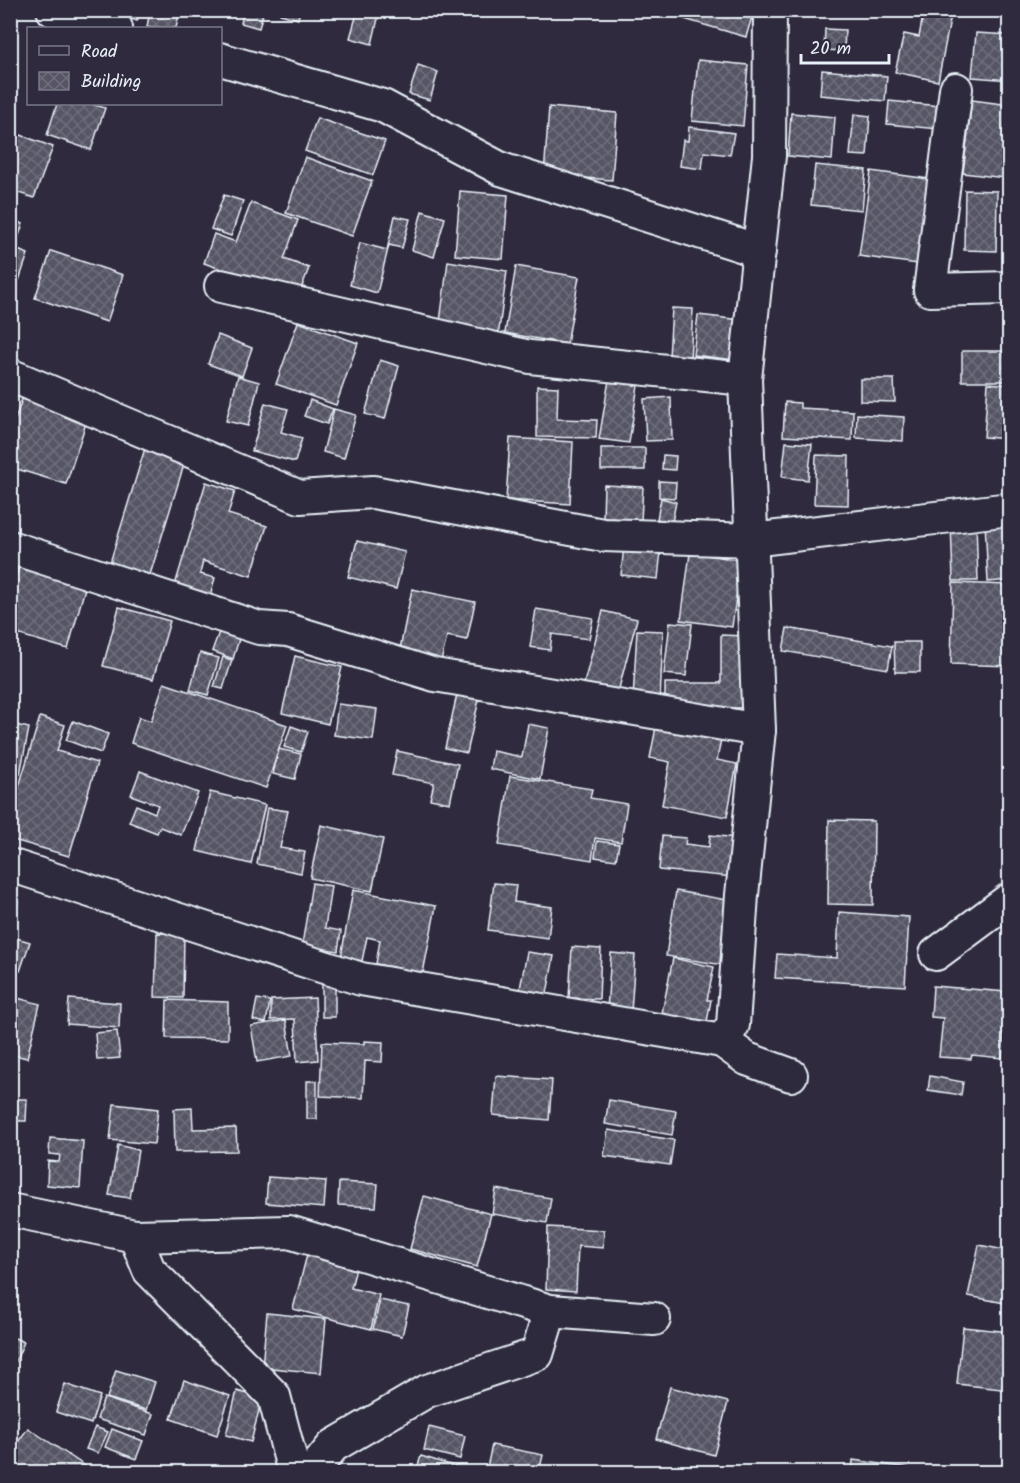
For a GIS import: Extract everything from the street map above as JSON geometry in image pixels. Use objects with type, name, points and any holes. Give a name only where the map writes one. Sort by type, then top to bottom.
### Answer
[{"type":"street","points":[[53,10],[112,27]]},
{"type":"street","points":[[722,1041],[733,1025],[742,895],[759,730],[745,379],[769,156],[770,10]]},
{"type":"street","points":[[222,60],[383,106],[501,169],[759,251]]},
{"type":"street","points":[[956,89],[930,290],[1010,288]]},
{"type":"street","points":[[221,286],[530,357],[745,379]]},
{"type":"street","points":[[10,375],[300,497],[373,492],[603,535],[752,540],[1010,509]]},
{"type":"street","points":[[10,547],[258,628],[288,630],[435,675],[759,730]]},
{"type":"street","points":[[10,866],[361,979],[722,1041],[747,1059],[791,1075]]},
{"type":"street","points":[[936,954],[1010,899]]},
{"type":"street","points":[[10,1210],[135,1236],[288,1232],[550,1311],[654,1319]]},
{"type":"street","points":[[135,1236],[149,1270],[274,1396],[294,1473]]},
{"type":"street","points":[[312,1473],[333,1446],[427,1391],[537,1354],[550,1311]]},
{"type":"building","points":[[108,10],[141,10],[137,21]]},
{"type":"building","points":[[150,10],[180,10],[176,27],[147,27]]},
{"type":"building","points":[[244,10],[264,10],[259,28],[241,23]]},
{"type":"building","points":[[281,10],[300,10],[298,19],[280,14]]},
{"type":"building","points":[[358,10],[380,10],[372,44],[350,38]]},
{"type":"building","points":[[668,10],[754,10],[746,37],[667,14]]},
{"type":"building","points":[[924,10],[952,10],[938,81],[895,72],[904,34],[919,37]]},
{"type":"building","points":[[825,29],[845,30],[844,51],[824,50]]},
{"type":"building","points":[[976,33],[1010,35],[1010,80],[972,77]]},
{"type":"building","points":[[698,60],[748,65],[743,126],[692,121]]},
{"type":"building","points":[[418,65],[438,72],[430,100],[409,94]]},
{"type":"building","points":[[822,70],[887,76],[885,101],[820,95]]},
{"type":"building","points":[[972,100],[1010,105],[1010,158],[1008,158],[1005,178],[963,173]]},
{"type":"building","points":[[889,101],[940,106],[938,129],[887,124]]},
{"type":"building","points":[[57,105],[95,105],[105,108],[91,150],[47,135]]},
{"type":"building","points":[[549,107],[617,113],[612,180],[544,175]]},
{"type":"building","points":[[791,113],[835,117],[832,160],[788,156]]},
{"type":"building","points":[[854,114],[870,116],[867,156],[850,155]]},
{"type":"building","points":[[317,118],[385,141],[373,175],[305,151]]},
{"type":"building","points":[[689,127],[734,133],[730,155],[704,152],[702,169],[680,166],[683,140],[688,141]]},
{"type":"building","points":[[10,131],[53,147],[34,198],[10,190]]},
{"type":"building","points":[[305,157],[372,181],[352,236],[286,213]]},
{"type":"building","points":[[815,165],[866,170],[862,210],[811,205]]},
{"type":"building","points":[[871,171],[936,180],[925,265],[859,256]]},
{"type":"building","points":[[965,190],[997,191],[996,251],[964,250]]},
{"type":"building","points":[[460,191],[508,195],[503,259],[455,255]]},
{"type":"building","points":[[224,195],[243,201],[231,236],[211,229]]},
{"type":"building","points":[[251,203],[298,220],[284,259],[309,268],[298,297],[204,263],[214,234],[236,242]]},
{"type":"building","points":[[422,211],[445,218],[434,257],[412,250]]},
{"type":"building","points":[[395,216],[410,219],[402,248],[389,245],[377,293],[350,285],[360,243],[387,250]]},
{"type":"building","points":[[10,219],[23,224],[16,244],[10,242]]},
{"type":"building","points":[[10,247],[28,254],[14,295],[10,293]]},
{"type":"building","points":[[51,251],[123,275],[107,322],[35,298]]},
{"type":"building","points":[[448,261],[507,271],[498,337],[439,329]]},
{"type":"building","points":[[516,266],[579,277],[567,344],[505,333]]},
{"type":"building","points":[[672,308],[693,309],[690,359],[669,357]]},
{"type":"building","points":[[698,315],[741,320],[736,360],[693,355]]},
{"type":"building","points":[[298,322],[358,343],[336,405],[276,384]]},
{"type":"building","points":[[218,335],[252,348],[242,376],[208,364]]},
{"type":"building","points":[[962,351],[1010,351],[1010,381],[962,381]]},
{"type":"building","points":[[380,360],[399,366],[385,419],[365,414]]},
{"type":"building","points":[[238,376],[259,382],[248,426],[226,421]]},
{"type":"building","points":[[860,379],[894,379],[895,402],[860,401]]},
{"type":"building","points":[[609,380],[638,385],[629,443],[599,439]]},
{"type":"building","points":[[988,383],[1010,385],[1010,439],[984,437]]},
{"type":"building","points":[[537,386],[558,387],[557,419],[597,420],[596,438],[537,437]]},
{"type":"building","points":[[671,397],[672,440],[646,441],[644,399]]},
{"type":"building","points":[[22,399],[87,420],[66,484],[10,467],[10,435]]},
{"type":"building","points":[[310,400],[333,409],[327,424],[304,416]]},
{"type":"building","points":[[785,402],[800,403],[800,408],[853,411],[852,440],[783,436]]},
{"type":"building","points":[[265,403],[288,409],[281,432],[302,438],[295,462],[252,451]]},
{"type":"building","points":[[334,409],[356,415],[344,458],[323,452]]},
{"type":"building","points":[[857,414],[904,417],[903,441],[856,438]]},
{"type":"building","points":[[510,438],[573,442],[570,504],[506,500]]},
{"type":"building","points":[[786,442],[812,444],[808,480],[782,477]]},
{"type":"building","points":[[146,445],[186,458],[149,578],[109,566]]},
{"type":"building","points":[[601,448],[645,448],[645,470],[601,470]]},
{"type":"building","points":[[663,455],[676,456],[675,470],[662,469]]},
{"type":"building","points":[[816,455],[849,456],[848,505],[814,504]]},
{"type":"building","points":[[659,481],[676,482],[675,498],[659,497]]},
{"type":"building","points":[[206,482],[235,491],[228,514],[267,526],[251,576],[203,561],[200,574],[215,578],[207,606],[172,595]]},
{"type":"building","points":[[604,485],[643,487],[641,520],[603,518]]},
{"type":"building","points":[[661,498],[676,502],[672,522],[657,519]]},
{"type":"building","points":[[1010,519],[1010,580],[988,582],[985,521]]},
{"type":"building","points":[[951,522],[976,522],[978,581],[953,581]]},
{"type":"building","points":[[357,541],[405,552],[396,589],[348,577]]},
{"type":"building","points":[[624,546],[661,550],[658,579],[621,575]]},
{"type":"building","points":[[690,553],[741,560],[732,627],[681,620]]},
{"type":"building","points":[[19,566],[58,577],[58,580],[85,588],[68,649],[10,632],[10,596]]},
{"type":"building","points":[[953,583],[1010,585],[1010,666],[951,664]]},
{"type":"building","points":[[412,589],[475,602],[467,640],[447,636],[441,662],[399,654]]},
{"type":"building","points":[[119,607],[170,621],[153,679],[103,666]]},
{"type":"building","points":[[536,609],[593,618],[589,639],[552,634],[550,650],[530,647]]},
{"type":"building","points":[[603,611],[637,619],[617,696],[583,687]]},
{"type":"building","points":[[670,622],[692,624],[686,676],[664,674]]},
{"type":"building","points":[[787,628],[892,646],[888,669],[783,651]]},
{"type":"building","points":[[637,630],[663,631],[660,702],[633,700]]},
{"type":"building","points":[[219,632],[239,639],[233,659],[212,651]]},
{"type":"building","points":[[721,635],[745,636],[744,708],[665,707],[665,683],[721,683]]},
{"type":"building","points":[[894,642],[920,642],[920,672],[895,672]]},
{"type":"building","points":[[200,653],[219,658],[208,695],[190,690]]},
{"type":"building","points":[[295,656],[342,667],[328,724],[282,713]]},
{"type":"building","points":[[223,657],[232,660],[223,689],[214,687]]},
{"type":"building","points":[[164,683],[287,725],[266,788],[131,743],[139,717],[151,721]]},
{"type":"building","points":[[458,690],[480,695],[467,753],[445,748]]},
{"type":"building","points":[[338,704],[377,709],[373,740],[334,735]]},
{"type":"building","points":[[40,717],[65,725],[57,751],[97,763],[69,856],[10,839],[10,816]]},
{"type":"building","points":[[73,721],[108,734],[101,753],[66,740]]},
{"type":"building","points":[[528,724],[549,728],[540,779],[490,769],[493,751],[522,757]]},
{"type":"building","points":[[16,725],[29,728],[20,774],[10,772],[10,750]]},
{"type":"building","points":[[291,726],[308,732],[301,752],[284,747]]},
{"type":"building","points":[[656,727],[721,739],[717,760],[737,764],[727,817],[662,805],[670,762],[650,758]]},
{"type":"building","points":[[279,749],[301,754],[295,779],[273,774]]},
{"type":"building","points":[[397,751],[458,764],[450,803],[430,799],[434,783],[392,775]]},
{"type":"building","points":[[140,771],[198,793],[181,835],[160,827],[157,833],[129,822],[136,805],[155,813],[158,805],[131,795]]},
{"type":"building","points":[[510,776],[592,789],[590,798],[627,804],[621,842],[595,838],[592,860],[499,845]]},
{"type":"building","points":[[210,792],[265,805],[251,864],[197,851]]},
{"type":"building","points":[[267,808],[288,811],[280,848],[305,852],[301,873],[257,864]]},
{"type":"building","points":[[829,820],[874,821],[873,905],[828,904]]},
{"type":"building","points":[[321,825],[383,839],[372,891],[310,878]]},
{"type":"building","points":[[710,835],[737,838],[733,877],[659,870],[662,836],[686,838],[685,844],[709,847]]},
{"type":"building","points":[[597,841],[619,844],[616,860],[595,857]]},
{"type":"building","points":[[312,883],[331,886],[325,928],[341,931],[338,951],[302,945]]},
{"type":"building","points":[[494,883],[516,885],[514,902],[552,907],[548,938],[488,930]]},
{"type":"building","points":[[353,890],[436,906],[423,973],[376,964],[380,940],[367,937],[362,961],[341,957]]},
{"type":"building","points":[[676,891],[733,901],[723,965],[666,956]]},
{"type":"building","points":[[10,901],[18,902],[15,924],[10,923]]},
{"type":"building","points":[[839,912],[909,917],[905,986],[775,978],[777,954],[837,958]]},
{"type":"building","points":[[157,933],[184,934],[183,998],[155,997]]},
{"type":"building","points":[[10,936],[30,942],[20,971],[10,967]]},
{"type":"building","points":[[572,947],[601,949],[599,999],[569,998]]},
{"type":"building","points":[[527,952],[554,956],[546,999],[519,994]]},
{"type":"building","points":[[611,953],[635,955],[631,1012],[607,1010]]},
{"type":"building","points":[[673,958],[714,967],[707,1000],[711,1000],[706,1027],[661,1018]]},
{"type":"building","points":[[322,972],[335,972],[335,1017],[322,1017]]},
{"type":"building","points":[[933,986],[1007,992],[1002,1058],[972,1055],[971,1059],[939,1057],[943,1018],[931,1017]]},
{"type":"building","points":[[10,996],[40,1004],[27,1058],[10,1054]]},
{"type":"building","points":[[315,998],[318,1060],[297,1062],[295,1019],[271,1020],[271,1000]]},
{"type":"building","points":[[69,999],[120,1003],[119,1028],[67,1024]]},
{"type":"building","points":[[257,999],[270,1001],[266,1023],[253,1020]]},
{"type":"building","points":[[167,1000],[228,1002],[228,1039],[166,1038]]},
{"type":"building","points":[[286,1020],[292,1056],[257,1062],[251,1026]]},
{"type":"building","points":[[117,1031],[120,1058],[97,1060],[95,1033]]},
{"type":"building","points":[[364,1041],[383,1042],[382,1062],[365,1061],[363,1098],[320,1096],[322,1042],[364,1044]]},
{"type":"building","points":[[496,1076],[552,1080],[549,1120],[493,1115]]},
{"type":"building","points":[[930,1076],[963,1082],[961,1095],[928,1090]]},
{"type":"building","points":[[307,1081],[317,1081],[317,1119],[307,1119]]},
{"type":"building","points":[[10,1099],[27,1099],[26,1121],[10,1121]]},
{"type":"building","points":[[609,1100],[676,1111],[672,1135],[605,1124]]},
{"type":"building","points":[[114,1104],[158,1109],[154,1144],[110,1140]]},
{"type":"building","points":[[192,1108],[193,1129],[236,1128],[237,1151],[175,1152],[174,1109]]},
{"type":"building","points":[[608,1130],[674,1140],[670,1165],[604,1156]]},
{"type":"building","points":[[50,1138],[83,1141],[80,1188],[47,1185],[48,1161],[59,1162],[60,1155],[49,1154]]},
{"type":"building","points":[[118,1145],[138,1150],[130,1198],[109,1195]]},
{"type":"building","points":[[268,1177],[326,1181],[324,1208],[266,1203]]},
{"type":"building","points":[[339,1182],[378,1184],[376,1207],[338,1205]]},
{"type":"building","points":[[496,1189],[551,1198],[547,1223],[492,1214]]},
{"type":"building","points":[[424,1196],[491,1214],[477,1267],[410,1249]]},
{"type":"building","points":[[548,1227],[604,1230],[603,1248],[578,1246],[576,1291],[546,1289]]},
{"type":"building","points":[[979,1245],[1010,1251],[1010,1304],[968,1296]]},
{"type":"building","points":[[307,1255],[356,1268],[351,1288],[379,1295],[371,1329],[293,1309]]},
{"type":"building","points":[[380,1300],[409,1306],[402,1336],[373,1329]]},
{"type":"building","points":[[267,1313],[326,1319],[321,1373],[262,1367]]},
{"type":"building","points":[[963,1327],[1010,1332],[1010,1390],[957,1384]]},
{"type":"building","points":[[10,1336],[24,1342],[10,1374]]},
{"type":"building","points":[[116,1370],[155,1382],[146,1410],[107,1398]]},
{"type":"building","points":[[184,1380],[230,1396],[217,1435],[171,1419]]},
{"type":"building","points":[[65,1384],[100,1396],[91,1424],[56,1412]]},
{"type":"building","points":[[670,1387],[728,1402],[714,1455],[656,1439]]},
{"type":"building","points":[[237,1391],[262,1398],[251,1442],[226,1435]]},
{"type":"building","points":[[104,1398],[153,1414],[146,1435],[97,1419]]},
{"type":"building","points":[[95,1427],[108,1432],[98,1453],[86,1449]]},
{"type":"building","points":[[429,1427],[465,1436],[460,1459],[424,1450]]},
{"type":"building","points":[[28,1428],[94,1472],[10,1472],[10,1453]]},
{"type":"building","points":[[112,1429],[143,1441],[136,1459],[105,1447]]},
{"type":"building","points":[[492,1445],[543,1455],[539,1472],[486,1472]]},
{"type":"building","points":[[421,1456],[473,1472],[416,1472]]},
{"type":"building","points":[[853,1460],[909,1468],[909,1472],[852,1472]]}]
